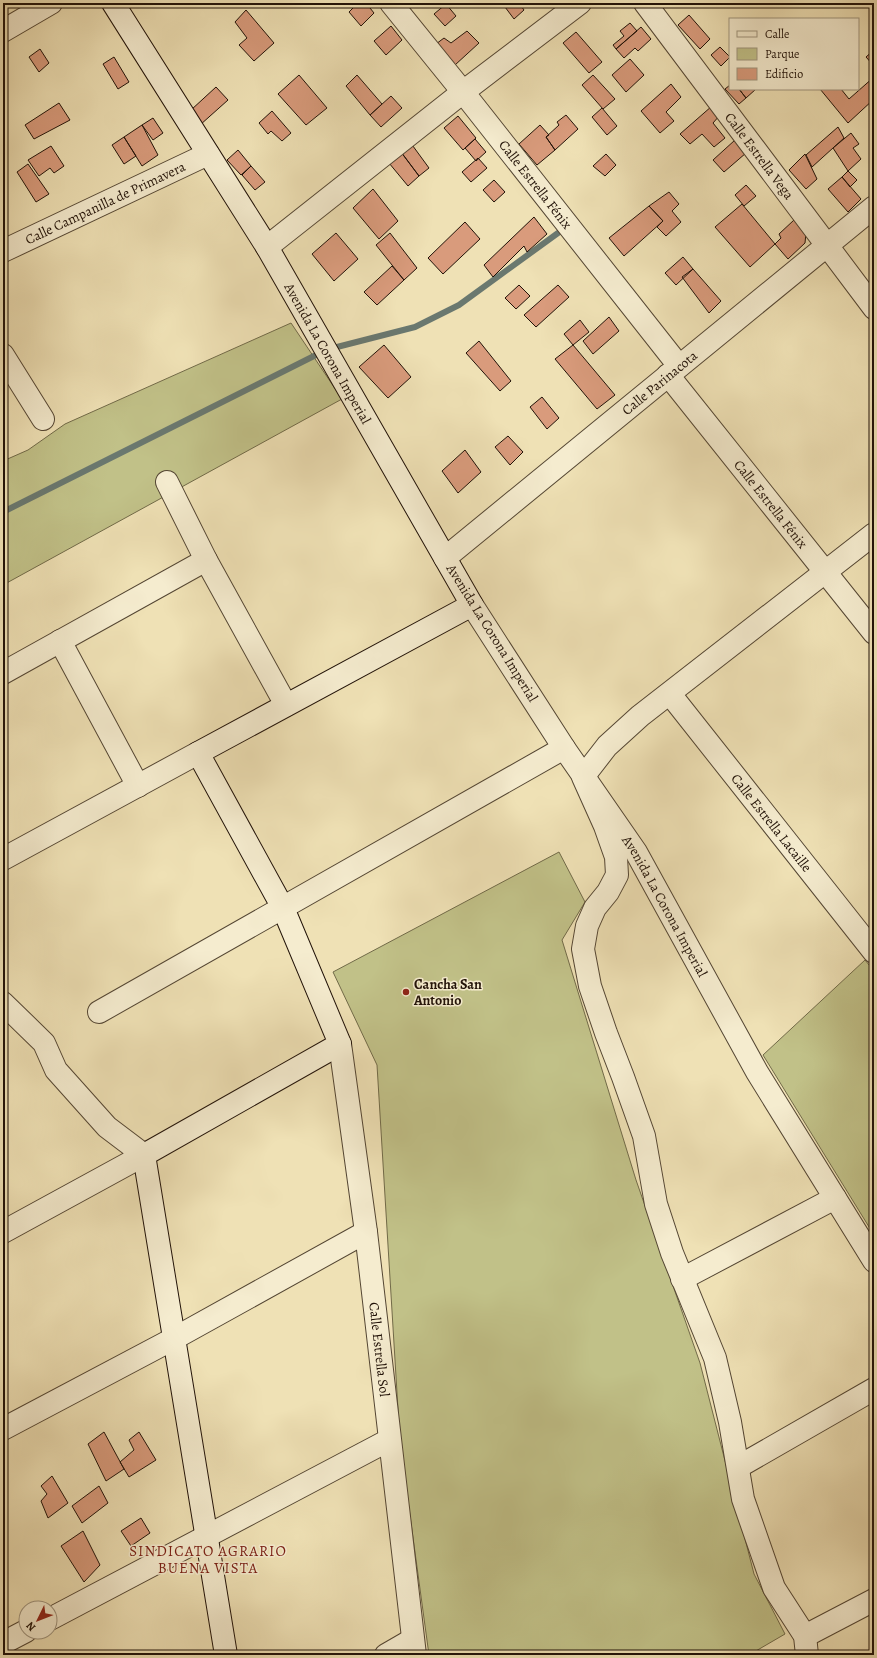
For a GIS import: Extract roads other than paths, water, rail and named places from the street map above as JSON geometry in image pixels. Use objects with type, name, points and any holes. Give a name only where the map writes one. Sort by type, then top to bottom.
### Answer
[{"type":"street","points":[[3,31],[51,3]]},
{"type":"street","name":"Avenida La Corona Imperial","points":[[113,3],[267,247],[472,605],[583,777],[636,852],[757,1072],[874,1261]]},
{"type":"street","name":"Calle Estrella Fénix","points":[[391,3],[463,92],[826,573],[874,633]]},
{"type":"street","points":[[267,247],[463,92],[580,3]]},
{"type":"street","name":"Calle Estrella Vega","points":[[645,3],[874,308]]},
{"type":"street","name":"Calle Campanilla de Primavera","points":[[3,252],[208,154]]},
{"type":"street","name":"Calle Parinacota","points":[[445,558],[874,207]]},
{"type":"street","points":[[3,355],[43,419]]},
{"type":"street","points":[[167,482],[206,560],[286,704]]},
{"type":"street","points":[[874,534],[826,573],[640,716],[607,746],[583,777],[605,826],[613,851],[617,875],[608,892],[595,908],[587,926],[583,949],[590,986],[644,1136],[656,1204],[672,1253],[715,1358],[730,1422],[743,1499],[774,1588],[806,1646],[874,1600]]},
{"type":"street","points":[[3,673],[206,560]]},
{"type":"street","points":[[3,859],[286,704],[472,605]]},
{"type":"street","points":[[60,641],[138,786]]},
{"type":"street","name":"Calle Estrella Lacaille","points":[[670,694],[874,952]]},
{"type":"street","points":[[99,1012],[564,748]]},
{"type":"street","name":"Calle Estrella Sol","points":[[198,753],[283,908],[340,1044],[366,1232],[413,1648]]},
{"type":"street","points":[[3,1003],[44,1043],[56,1070],[107,1127],[144,1155],[226,1655]]},
{"type":"street","points":[[3,1232],[144,1155],[340,1044]]},
{"type":"street","points":[[682,1279],[835,1198]]},
{"type":"street","points":[[3,1429],[175,1338],[366,1232]]},
{"type":"street","points":[[738,1467],[874,1389]]},
{"type":"street","points":[[58,1615],[389,1440]]},
{"type":"street","points":[[3,1644],[18,1636]]},
{"type":"street","points":[[386,1655],[413,1648]]},
{"type":"waterway","points":[[337,347],[415,327],[459,305],[558,233]]},
{"type":"waterway","points":[[3,512],[316,355]]},
{"type":"place","name":"Cancha San Antonio","points":[[406,992]]},
{"type":"district","name":"SINDICATO AGRARIO BUENA VISTA","points":[[208,1560]]}]
